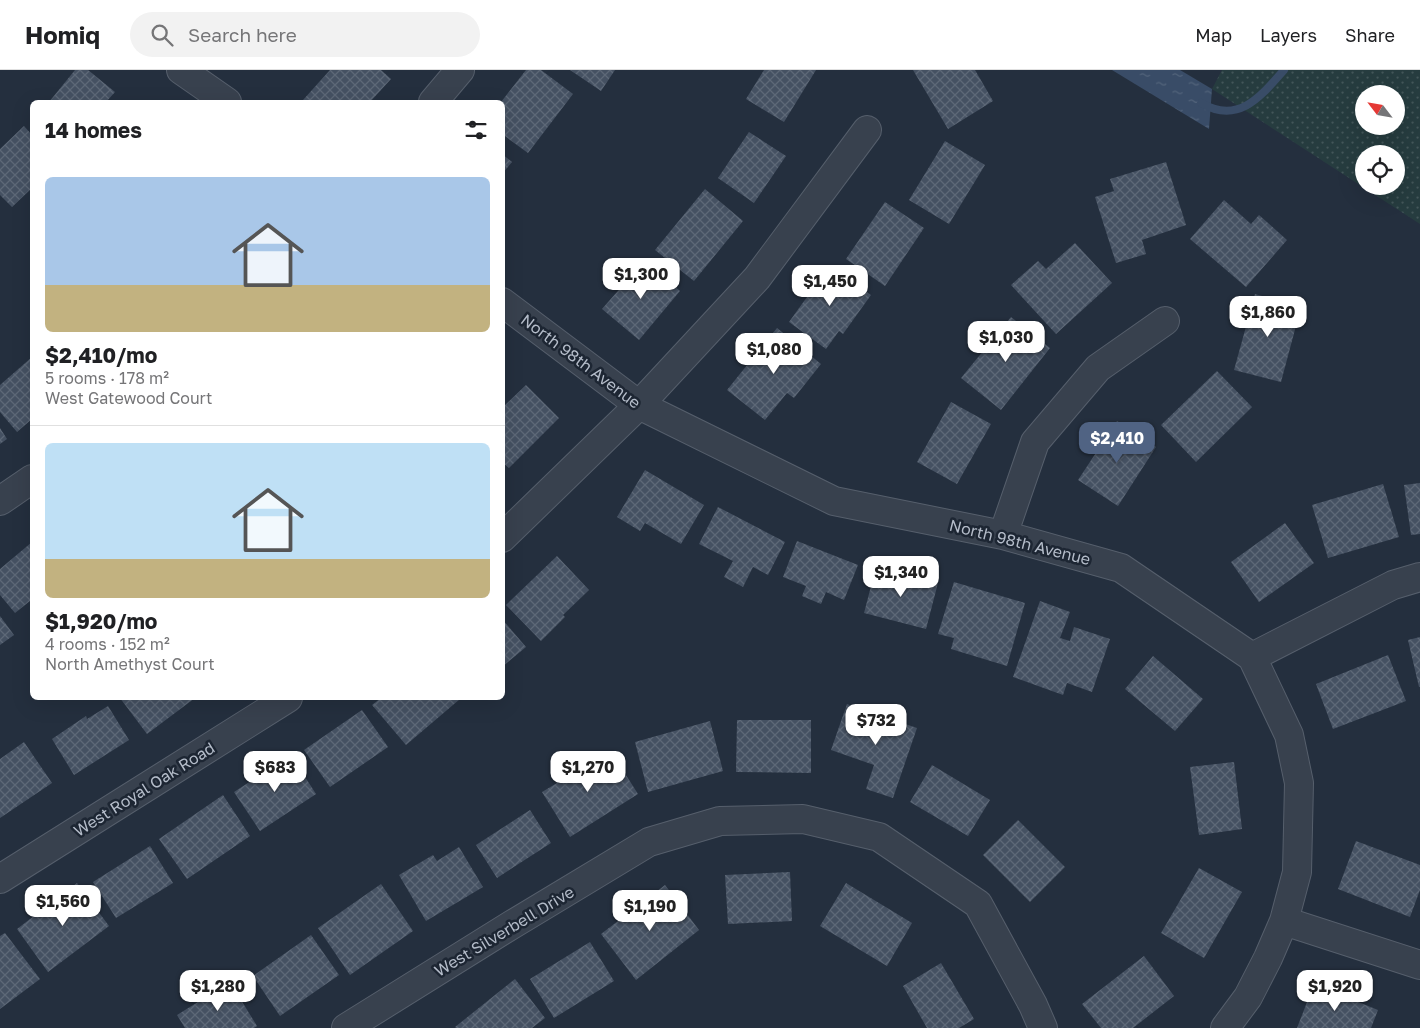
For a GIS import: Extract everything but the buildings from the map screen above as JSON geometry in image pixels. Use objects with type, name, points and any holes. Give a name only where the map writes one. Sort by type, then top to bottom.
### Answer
[{"type":"street","points":[[181,70],[223,100]]},
{"type":"street","points":[[435,100],[460,70]]},
{"type":"street","points":[[505,535],[638,405],[757,278],[867,130]]},
{"type":"street","name":"North 98th Avenue","points":[[505,304],[638,405],[834,501],[1003,535],[1121,568],[1252,657]]},
{"type":"street","points":[[1003,535],[1035,442],[1098,368],[1165,321]]},
{"type":"street","points":[[0,501],[30,480]]},
{"type":"street","points":[[1226,1028],[1248,996],[1268,958],[1284,920],[1297,872],[1299,783],[1289,735],[1252,657],[1393,585],[1420,578]]},
{"type":"street","name":"West Royal Oak Road","points":[[0,879],[285,700]]},
{"type":"street","name":"West Silverbell Drive","points":[[346,1028],[649,842],[720,821],[804,819],[879,837],[978,904],[1033,1005],[1043,1028]]},
{"type":"street","points":[[1284,920],[1420,965]]},
{"type":"green space","points":[[1222,70],[1420,70],[1420,224],[1375,195],[1405,195],[1405,145],[1355,145],[1355,182],[1212,89]]},
{"type":"water","points":[[1112,70],[1180,70],[1212,89],[1209,129]]},
{"type":"waterway","points":[[1201,103],[1215,109],[1227,111],[1238,109],[1258,98],[1284,70]]}]
